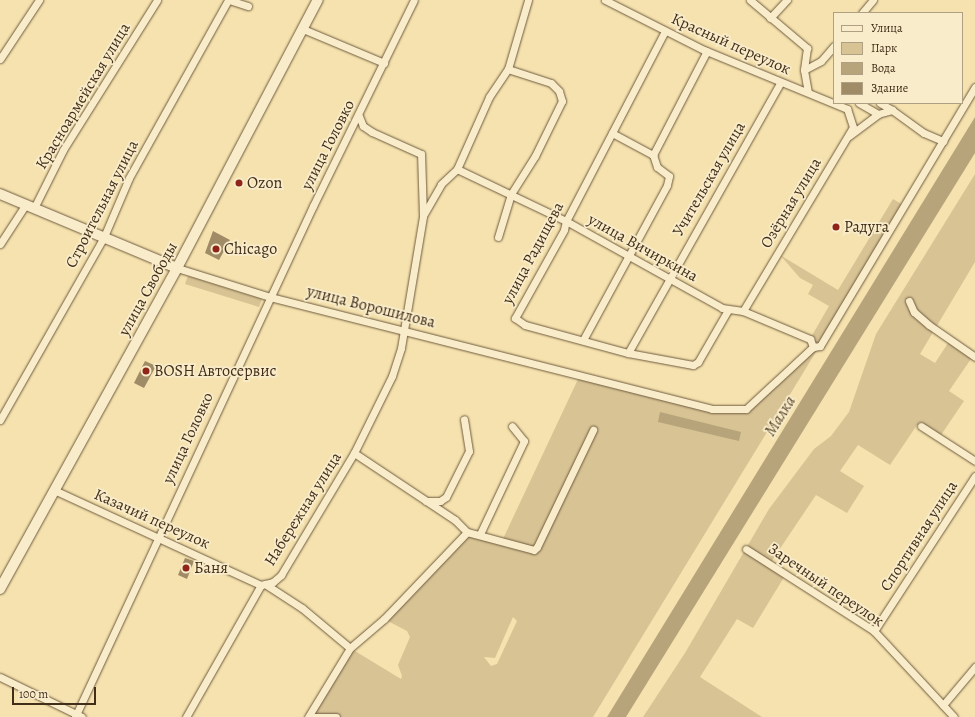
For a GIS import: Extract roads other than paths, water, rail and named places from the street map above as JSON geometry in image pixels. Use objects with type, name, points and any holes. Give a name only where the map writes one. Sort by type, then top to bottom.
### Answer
[{"type":"main road","name":"улица Свободы","points":[[0,589],[177,268],[318,0]]},
{"type":"main road","name":"улица Ворошилова","points":[[0,194],[177,268]]},
{"type":"street","points":[[0,59],[40,0]]},
{"type":"street","name":"Красноармейская улица","points":[[0,244],[30,206],[63,150],[157,0]]},
{"type":"street","points":[[228,0],[248,6]]},
{"type":"street","name":"Строительная улица","points":[[0,420],[103,238],[129,178],[228,0]]},
{"type":"street","name":"улица Головко","points":[[78,716],[157,538],[270,297],[414,0]]},
{"type":"street","name":"Набережная улица","points":[[423,216],[441,184],[457,169],[489,96],[508,69],[528,0]]},
{"type":"street","name":"Красный переулок","points":[[605,0],[707,51],[833,103]]},
{"type":"street","points":[[750,0],[807,48],[804,70],[808,92]]},
{"type":"street","points":[[770,18],[787,0]]},
{"type":"street","points":[[863,12],[873,0]]},
{"type":"street","points":[[302,29],[384,63]]},
{"type":"street","name":"улица Радищева","points":[[665,31],[566,221],[564,230],[514,318],[525,325],[628,353],[685,365],[698,362],[728,310]]},
{"type":"street","points":[[804,70],[822,61],[833,47]]},
{"type":"street","points":[[653,155],[707,51]]},
{"type":"street","points":[[498,237],[511,194],[560,109],[562,97],[554,85],[508,69]]},
{"type":"street","name":"Учительская улица","points":[[628,353],[668,278],[780,82]]},
{"type":"street","points":[[813,347],[820,346],[975,87]]},
{"type":"street","name":"Красный переулок","points":[[836,104],[847,109]]},
{"type":"street","points":[[847,109],[855,104]]},
{"type":"street","points":[[859,104],[878,114]]},
{"type":"street","points":[[882,104],[924,133],[943,141]]},
{"type":"street","name":"Озёрная улица","points":[[743,311],[852,126],[847,109]]},
{"type":"street","points":[[845,139],[878,114],[892,110]]},
{"type":"street","name":"Набережная улица","points":[[186,717],[262,584],[273,582],[281,575],[354,453],[392,376],[404,331],[423,216],[421,154],[372,132],[363,126],[359,116]]},
{"type":"street","points":[[583,340],[669,180],[667,173],[657,167],[653,155],[612,133]]},
{"type":"street","name":"улица Вичиркина","points":[[457,169],[566,221],[728,310],[743,311],[810,339],[813,347]]},
{"type":"street","name":"улица Ворошилова","points":[[177,268],[270,297],[687,405],[746,409],[813,347]]},
{"type":"street","points":[[909,301],[914,312],[929,325],[975,357]]},
{"type":"street","points":[[426,501],[440,501],[446,497],[469,451],[464,419]]},
{"type":"street","points":[[480,534],[524,441],[512,426]]},
{"type":"street","points":[[921,426],[975,461]]},
{"type":"street","points":[[308,717],[350,648],[384,619],[467,532],[480,534],[534,550],[538,548],[593,430]]},
{"type":"street","name":"Набережная улица","points":[[354,453],[455,520],[467,532]]},
{"type":"street","name":"Спортивная улица","points":[[874,631],[975,476]]},
{"type":"street","name":"Казачий переулок","points":[[54,490],[157,538],[262,584],[302,608],[350,648]]},
{"type":"street","name":"Заречный переулок","points":[[746,550],[874,631],[954,717]]},
{"type":"street","points":[[943,705],[975,667]]},
{"type":"street","points":[[0,677],[78,716]]},
{"type":"street","points":[[314,717],[336,717]]},
{"type":"water","points":[[975,117],[975,153],[626,717],[607,717]]},
{"type":"water","points":[[660,412],[741,432],[739,441],[658,422]]},
{"type":"place","name":"Ozon","points":[[239,183]]},
{"type":"place","name":"Радуга","points":[[836,227]]},
{"type":"place","name":"Chicago","points":[[216,249]]},
{"type":"place","name":"BOSH Автосервис","points":[[146,371]]},
{"type":"place","name":"Баня","points":[[186,568]]},
{"type":"water label","name":"Малка","points":[[780,416]]}]
